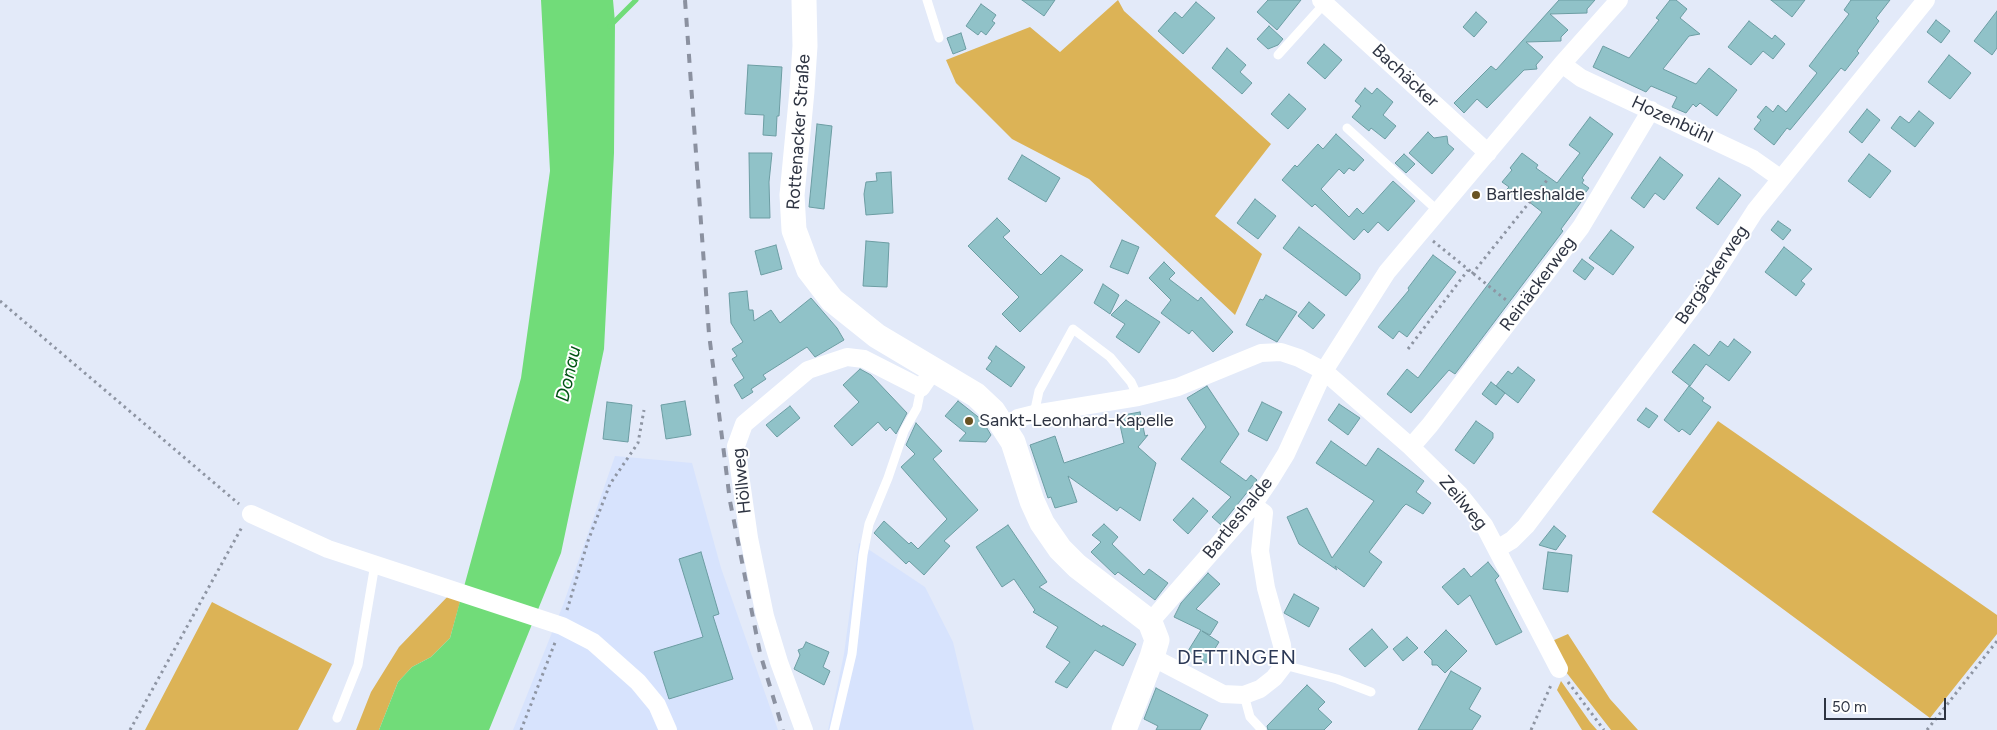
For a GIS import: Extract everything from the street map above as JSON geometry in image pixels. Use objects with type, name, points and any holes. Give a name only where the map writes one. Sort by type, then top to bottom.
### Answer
[{"type":"main road","name":"Rottenacker Straße","points":[[804,0],[805,46],[792,195],[794,230],[809,270],[832,300],[928,379],[976,395],[993,411],[1013,442],[1032,501],[1042,524],[1060,549],[1077,566],[1150,622]]},
{"type":"main road","points":[[1124,730],[1157,640],[1150,622]]},
{"type":"street","name":"Bartleshalde","points":[[1150,622],[1253,505],[1286,454],[1324,371],[1387,272],[1562,64],[1619,0]]},
{"type":"street","name":"Bergäckerweg","points":[[1497,549],[1512,540],[1532,518],[1701,294],[1755,211],[1780,178],[1926,0]]},
{"type":"street","name":"Bachäcker","points":[[1323,2],[1488,153]]},
{"type":"street","name":"Hozenbühl","points":[[1562,64],[1581,78],[1753,158],[1780,178]]},
{"type":"street","name":"Reinäckerweg","points":[[1411,447],[1581,227],[1652,110]]},
{"type":"street","name":"Zeilweg","points":[[1004,428],[1018,418],[1034,414],[1138,397],[1178,387],[1261,353],[1281,352],[1324,371],[1411,447],[1460,495],[1484,525],[1559,669]]},
{"type":"street","name":"Höllweg","points":[[804,730],[766,616],[749,538],[736,446],[744,424],[808,370],[831,361],[847,357],[864,359],[928,379]]},
{"type":"street","points":[[1152,657],[1223,694],[1244,695],[1260,690],[1274,678],[1284,665],[1282,645],[1266,588],[1260,551],[1264,513],[1253,505]]},
{"type":"street","points":[[250,514],[328,549],[557,623],[593,642],[638,682],[656,705],[668,730]]},
{"type":"lane","points":[[927,0],[939,38]]},
{"type":"lane","points":[[1278,55],[1323,2]]},
{"type":"lane","points":[[1347,128],[1438,211]]},
{"type":"lane","points":[[1034,414],[1039,391],[1073,329],[1110,357],[1131,382],[1138,397]]},
{"type":"lane","points":[[834,730],[852,654],[863,555],[869,524],[888,478],[904,430],[917,408],[928,379]]},
{"type":"lane","points":[[337,718],[358,665],[383,567]]},
{"type":"lane","points":[[1284,665],[1337,679],[1371,692]]},
{"type":"lane","points":[[1244,695],[1250,717],[1262,730]]},
{"type":"path","points":[[1472,274],[1548,179]]},
{"type":"path","points":[[1421,231],[1472,274],[1519,309]]},
{"type":"path","points":[[1408,349],[1468,270]]},
{"type":"path","points":[[0,301],[250,514]]},
{"type":"path","points":[[521,730],[557,623],[610,484],[638,443],[644,410]]},
{"type":"path","points":[[130,730],[235,536]]},
{"type":"path","points":[[1926,730],[1997,641]]},
{"type":"path","points":[[1531,730],[1559,669]]},
{"type":"path","points":[[1559,669],[1587,710],[1604,730]]},
{"type":"shaded area","points":[[1118,0],[1124,11],[1271,144],[1215,216],[1262,254],[1235,315],[1089,179],[1012,139],[956,83],[946,60],[1030,27],[1060,52]]},
{"type":"shaded area","points":[[1718,421],[1997,615],[1997,634],[1930,718],[1652,512]]},
{"type":"shaded area","points":[[615,456],[692,463],[721,568],[778,730],[513,730],[563,605]]},
{"type":"shaded area","points":[[859,543],[925,587],[953,642],[974,730],[828,730],[844,654]]},
{"type":"shaded area","points":[[451,593],[462,595],[450,638],[431,657],[412,667],[398,682],[379,730],[356,730],[371,692],[399,647]]},
{"type":"shaded area","points":[[212,602],[332,664],[298,730],[145,730]]},
{"type":"shaded area","points":[[1568,634],[1610,699],[1638,730],[1611,730],[1566,672],[1552,641]]},
{"type":"shaded area","points":[[1561,681],[1597,730],[1582,730],[1557,690]]},
{"type":"water","name":"Donau","points":[[541,0],[613,0],[615,22],[614,153],[604,349],[561,553],[489,730],[379,730],[398,682],[412,667],[431,657],[450,638],[521,378],[550,171]]},
{"type":"building","points":[[1022,0],[1055,0],[1044,16]]},
{"type":"building","points":[[1268,0],[1301,0],[1277,30],[1257,12]]},
{"type":"building","points":[[1559,0],[1595,0],[1587,9],[1587,13],[1550,14],[1568,30],[1561,37],[1561,41],[1526,42],[1543,57],[1536,65],[1537,69],[1524,70],[1487,108],[1477,99],[1464,113],[1454,103],[1491,66],[1496,70]]},
{"type":"building","points":[[1670,0],[1676,0],[1687,9],[1680,18],[1700,34],[1689,36],[1663,69],[1696,84],[1709,68],[1737,90],[1717,116],[1700,103],[1696,107],[1693,104],[1686,113],[1672,107],[1677,97],[1651,86],[1646,92],[1593,67],[1603,46],[1629,58],[1659,20],[1656,18]]},
{"type":"building","points":[[1771,0],[1805,0],[1792,17]]},
{"type":"building","points":[[1851,0],[1890,0],[1876,18],[1879,21],[1857,51],[1859,53],[1845,71],[1841,68],[1790,130],[1787,128],[1774,145],[1754,129],[1761,120],[1757,117],[1766,106],[1773,112],[1778,105],[1786,112],[1817,73],[1809,66],[1849,14],[1844,10]]},
{"type":"building","points":[[1196,2],[1215,18],[1183,54],[1158,31],[1175,12],[1182,18]]},
{"type":"building","points":[[981,4],[996,15],[992,21],[995,23],[986,35],[981,31],[978,35],[966,26]]},
{"type":"building","points":[[1997,11],[1997,48],[1992,55],[1974,41]]},
{"type":"building","points":[[1476,12],[1487,22],[1474,37],[1463,27]]},
{"type":"building","points":[[1936,20],[1950,31],[1941,43],[1927,32]]},
{"type":"building","points":[[1749,21],[1772,39],[1775,35],[1785,44],[1773,59],[1763,51],[1751,65],[1728,47]]},
{"type":"building","points":[[1269,26],[1283,39],[1278,45],[1268,49],[1257,39]]},
{"type":"building","points":[[961,33],[966,49],[953,54],[947,38]]},
{"type":"building","points":[[1324,44],[1342,60],[1325,79],[1307,63]]},
{"type":"building","points":[[1227,48],[1246,65],[1240,72],[1252,83],[1242,94],[1212,68]]},
{"type":"building","points":[[1949,55],[1971,73],[1950,99],[1928,82]]},
{"type":"building","points":[[748,65],[782,67],[776,136],[763,135],[764,115],[745,114]]},
{"type":"building","points":[[1365,88],[1372,94],[1377,88],[1393,102],[1383,115],[1396,126],[1385,139],[1371,128],[1369,131],[1352,117],[1361,106],[1355,101]]},
{"type":"building","points":[[1289,94],[1306,109],[1288,129],[1271,114]]},
{"type":"building","points":[[1867,109],[1880,120],[1862,143],[1849,132]]},
{"type":"building","points":[[1919,111],[1934,123],[1915,147],[1891,128],[1900,116],[1909,123]]},
{"type":"building","points":[[1590,117],[1613,134],[1582,178],[1584,180],[1582,183],[1589,188],[1579,201],[1581,202],[1561,229],[1563,231],[1455,374],[1449,370],[1411,413],[1387,394],[1407,369],[1418,378],[1542,212],[1519,194],[1516,197],[1506,190],[1509,187],[1502,182],[1512,170],[1510,168],[1522,153],[1538,165],[1536,168],[1557,183],[1580,153],[1569,145]]},
{"type":"building","points":[[817,124],[832,126],[824,209],[809,207]]},
{"type":"building","points":[[1428,132],[1434,138],[1447,136],[1448,144],[1454,149],[1432,174],[1409,153]]},
{"type":"building","points":[[1336,134],[1364,160],[1354,171],[1349,168],[1344,174],[1339,169],[1321,189],[1349,217],[1357,208],[1363,214],[1393,181],[1415,201],[1388,231],[1378,222],[1368,233],[1364,229],[1354,240],[1315,204],[1312,207],[1282,180],[1318,144],[1323,149]]},
{"type":"building","points":[[749,153],[772,153],[769,182],[770,218],[750,218]]},
{"type":"building","points":[[1404,154],[1415,164],[1406,173],[1395,163]]},
{"type":"building","points":[[1869,154],[1891,171],[1870,198],[1848,181]]},
{"type":"building","points":[[1022,155],[1060,178],[1046,202],[1008,179]]},
{"type":"building","points":[[1660,157],[1683,175],[1664,200],[1655,193],[1644,208],[1631,198]]},
{"type":"building","points":[[891,172],[893,213],[866,215],[864,194],[866,182],[877,181],[876,173]]},
{"type":"building","points":[[1719,178],[1741,195],[1718,225],[1696,208]]},
{"type":"building","points":[[1255,199],[1276,216],[1258,239],[1237,223]]},
{"type":"building","points":[[997,218],[1010,231],[1003,237],[1041,275],[1061,255],[1083,270],[1020,332],[1002,314],[1019,297],[968,246]]},
{"type":"building","points":[[1778,221],[1791,230],[1783,240],[1771,230]]},
{"type":"building","points":[[1299,227],[1360,274],[1360,279],[1346,296],[1283,248]]},
{"type":"building","points":[[1611,230],[1634,247],[1613,275],[1589,258]]},
{"type":"building","points":[[1122,240],[1139,247],[1128,274],[1110,267]]},
{"type":"building","points":[[866,241],[889,243],[887,287],[863,286]]},
{"type":"building","points":[[776,245],[782,269],[761,275],[755,251]]},
{"type":"building","points":[[1784,247],[1812,269],[1801,281],[1805,284],[1796,296],[1765,272]]},
{"type":"building","points":[[1433,255],[1456,272],[1407,337],[1399,331],[1393,339],[1378,327],[1409,290],[1408,288]]},
{"type":"building","points":[[1582,259],[1594,268],[1585,280],[1573,271]]},
{"type":"building","points":[[1164,262],[1175,273],[1169,279],[1198,301],[1201,297],[1233,332],[1213,352],[1192,330],[1189,334],[1161,313],[1171,300],[1149,278]]},
{"type":"building","points":[[1103,284],[1119,295],[1110,314],[1094,303]]},
{"type":"building","points":[[747,291],[749,310],[753,310],[754,321],[771,310],[780,323],[811,298],[837,328],[844,340],[815,357],[807,347],[763,375],[766,379],[751,389],[753,392],[742,399],[734,385],[744,378],[732,359],[737,356],[732,349],[743,342],[731,323],[729,293]]},
{"type":"building","points":[[1266,295],[1297,312],[1277,342],[1246,325],[1260,299],[1263,300]]},
{"type":"building","points":[[1126,300],[1160,322],[1139,353],[1116,337],[1125,324],[1111,315]]},
{"type":"building","points":[[1309,302],[1325,315],[1313,329],[1298,316]]},
{"type":"building","points":[[1734,339],[1751,352],[1729,381],[1706,364],[1690,386],[1672,372],[1694,344],[1709,356],[1720,341],[1728,347]]},
{"type":"building","points":[[996,346],[1025,367],[1011,387],[986,369],[992,361],[988,358]]},
{"type":"building","points":[[1518,367],[1535,380],[1518,403],[1496,386],[1508,371],[1512,374]]},
{"type":"building","points":[[860,369],[871,375],[907,413],[896,434],[890,427],[886,431],[878,422],[852,446],[834,426],[859,402],[843,385]]},
{"type":"building","points":[[1491,382],[1505,393],[1496,405],[1482,394]]},
{"type":"building","points":[[1207,386],[1239,434],[1220,462],[1246,481],[1251,475],[1257,480],[1221,525],[1212,517],[1231,497],[1181,459],[1206,427],[1187,398]]},
{"type":"building","points":[[1689,386],[1704,398],[1702,401],[1711,407],[1690,435],[1682,429],[1679,432],[1664,420]]},
{"type":"building","points":[[685,401],[691,435],[666,439],[661,405]]},
{"type":"building","name":"Sankt-Leonhard-Kapelle","points":[[958,401],[982,420],[991,435],[986,442],[959,441],[966,433],[945,416]]},
{"type":"building","points":[[607,402],[632,405],[628,442],[603,439]]},
{"type":"building","points":[[1262,402],[1282,412],[1267,441],[1248,431]]},
{"type":"building","points":[[1339,404],[1360,418],[1348,435],[1328,420]]},
{"type":"building","points":[[790,406],[800,418],[777,437],[766,425]]},
{"type":"building","points":[[1646,408],[1658,416],[1649,428],[1637,420]]},
{"type":"building","points":[[1140,412],[1145,436],[1148,435],[1138,447],[1156,463],[1140,521],[1120,507],[1117,511],[1068,476],[1077,502],[1055,508],[1051,497],[1048,498],[1030,445],[1055,436],[1064,463],[1124,443],[1118,416]]},
{"type":"building","points":[[1476,421],[1493,433],[1493,438],[1474,464],[1455,450]]},
{"type":"building","points":[[916,423],[942,451],[933,459],[978,510],[944,541],[950,546],[924,575],[909,561],[906,564],[874,533],[884,521],[909,544],[911,542],[918,549],[947,519],[901,467],[915,454],[906,445]]},
{"type":"building","points":[[1331,441],[1366,466],[1378,448],[1424,481],[1416,492],[1431,503],[1423,514],[1406,504],[1402,508],[1369,552],[1382,562],[1364,587],[1335,566],[1337,570],[1299,544],[1287,517],[1307,508],[1332,558],[1374,501],[1316,463]]},
{"type":"building","points":[[1193,498],[1208,511],[1188,534],[1173,520]]},
{"type":"building","points":[[1104,524],[1118,537],[1112,544],[1144,575],[1149,569],[1168,583],[1155,600],[1118,572],[1115,575],[1091,552],[1101,542],[1092,535]]},
{"type":"building","points":[[1008,525],[1047,582],[1039,587],[1102,627],[1103,625],[1136,644],[1123,666],[1095,650],[1067,688],[1055,682],[1070,662],[1046,647],[1058,627],[1033,612],[1035,610],[1014,579],[1002,587],[976,547]]},
{"type":"building","points":[[1554,526],[1566,536],[1556,550],[1539,545]]},
{"type":"building","points":[[701,552],[719,614],[713,616],[733,679],[669,699],[654,652],[703,637],[679,559]]},
{"type":"building","points":[[1548,552],[1572,555],[1568,592],[1543,589]]},
{"type":"building","points":[[1488,562],[1499,576],[1495,580],[1522,632],[1496,645],[1470,595],[1458,605],[1442,587],[1464,568],[1471,577]]},
{"type":"building","points":[[1208,573],[1220,584],[1196,609],[1218,622],[1210,635],[1202,631],[1219,642],[1206,663],[1188,651],[1201,630],[1174,617],[1181,603]]},
{"type":"building","points":[[1294,594],[1319,608],[1309,627],[1284,613]]},
{"type":"building","points":[[1372,629],[1388,647],[1365,667],[1349,649]]},
{"type":"building","points":[[1446,630],[1467,651],[1445,673],[1437,665],[1432,665],[1432,660],[1424,652]]},
{"type":"building","points":[[1407,637],[1418,648],[1403,661],[1393,649]]},
{"type":"building","points":[[806,642],[829,652],[823,667],[830,671],[824,685],[794,669],[800,655],[798,650],[803,648]]},
{"type":"building","points":[[1451,671],[1481,688],[1469,709],[1481,716],[1472,730],[1418,730]]},
{"type":"building","points":[[1307,685],[1325,702],[1318,709],[1332,722],[1324,730],[1268,730],[1267,726]]},
{"type":"building","points":[[1156,688],[1208,715],[1200,730],[1156,730],[1158,726],[1144,719]]},
{"type":"waterway","points":[[610,26],[636,0]]},
{"type":"railway","points":[[685,0],[709,334],[730,501],[760,653],[783,730]]},
{"type":"place","name":"Bartleshalde","points":[[1476,195]]},
{"type":"place","name":"Sankt-Leonhard-Kapelle","points":[[969,421]]},
{"type":"district","name":"DETTINGEN","points":[[1237,658]]}]
